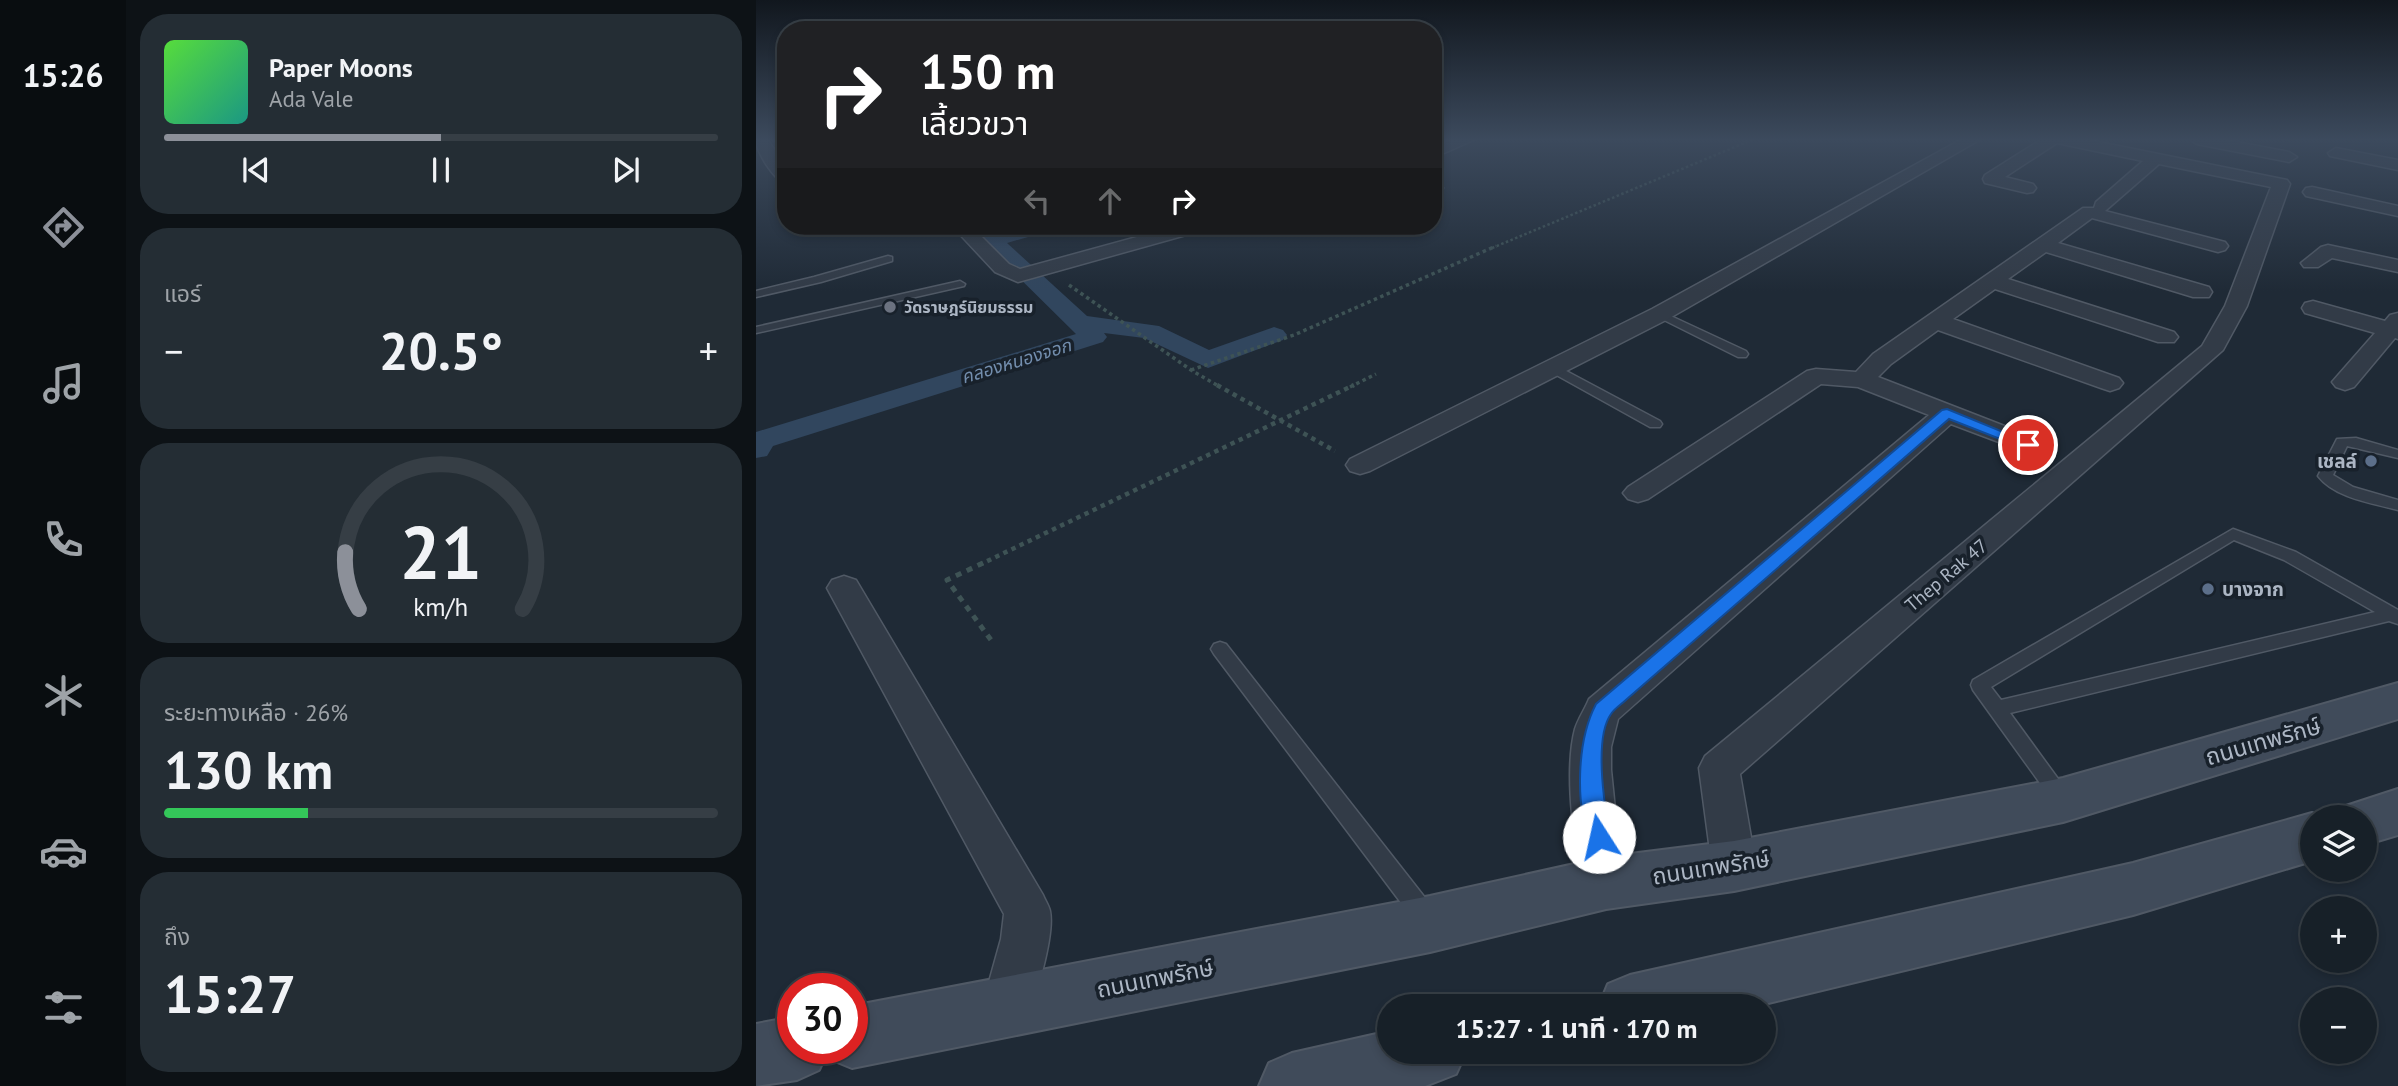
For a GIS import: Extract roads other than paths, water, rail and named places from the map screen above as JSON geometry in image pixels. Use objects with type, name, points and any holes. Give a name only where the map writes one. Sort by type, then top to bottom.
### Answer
[{"type":"main road","name":"ถนนเทพรักษ์","points":[[868,1034],[1430,924],[1606,883],[1734,866],[2063,800],[2398,701]]},
{"type":"main road","points":[[2377,818],[2398,812]]},
{"type":"main road","points":[[1682,994],[2133,889],[2300,840]]},
{"type":"main road","points":[[756,1056],[777,1052]]},
{"type":"main road","points":[[1292,1086],[1383,1064]]},
{"type":"street","points":[[1360,465],[1660,314],[1882,190]]},
{"type":"street","points":[[2102,206],[2120,190]]},
{"type":"street","name":"Thep Rak 47","points":[[1734,866],[1719,768],[2211,350],[2236,306],[2279,190]]},
{"type":"street","points":[[2312,192],[2398,211]]},
{"type":"street","points":[[1862,380],[1882,359],[2089,212],[2218,246]]},
{"type":"street","points":[[970,235],[1002,268],[1018,276],[1067,265],[1167,235]]},
{"type":"street","points":[[2043,245],[2201,292]]},
{"type":"street","points":[[2311,263],[2328,251],[2398,266]]},
{"type":"street","points":[[1993,281],[2166,337]]},
{"type":"street","points":[[2313,308],[2395,328],[2345,382]]},
{"type":"street","points":[[1936,321],[2110,383]]},
{"type":"street","points":[[1638,493],[1816,376],[1862,380],[2028,445]]},
{"type":"street","points":[[1606,883],[1590,788],[1595,727],[1603,710],[1947,413]]},
{"type":"street","points":[[844,588],[1027,911],[1025,939],[1007,1007]]},
{"type":"street","points":[[1432,1064],[1432,1086]]},
{"type":"lane","points":[[756,294],[888,259]]},
{"type":"lane","points":[[756,330],[960,284]]},
{"type":"lane","points":[[1660,314],[1742,354]]},
{"type":"lane","points":[[1555,369],[1655,424]]},
{"type":"lane","points":[[2398,454],[2356,442],[2342,442],[2325,476],[2327,480],[2341,486],[2398,505]]},
{"type":"lane","points":[[2063,800],[1980,685],[2233,534],[2290,556],[2395,616]]},
{"type":"lane","points":[[1996,709],[2395,616]]},
{"type":"lane","points":[[1220,649],[1430,924]]},
{"type":"waterway","name":"คลองหนองจอก","points":[[1011,235],[992,240],[1079,323]]},
{"type":"waterway","name":"คลองหนองจอก","points":[[756,449],[762,440],[1094,337],[1079,323]]},
{"type":"waterway","points":[[1079,323],[1150,331],[1208,360],[1274,335]]},
{"type":"place","name":"วัดราษฎร์นิยมธรรม","points":[[890,307]]},
{"type":"place","name":"เชลล์","points":[[2371,461]]},
{"type":"place","name":"บางจาก","points":[[2208,589]]}]
